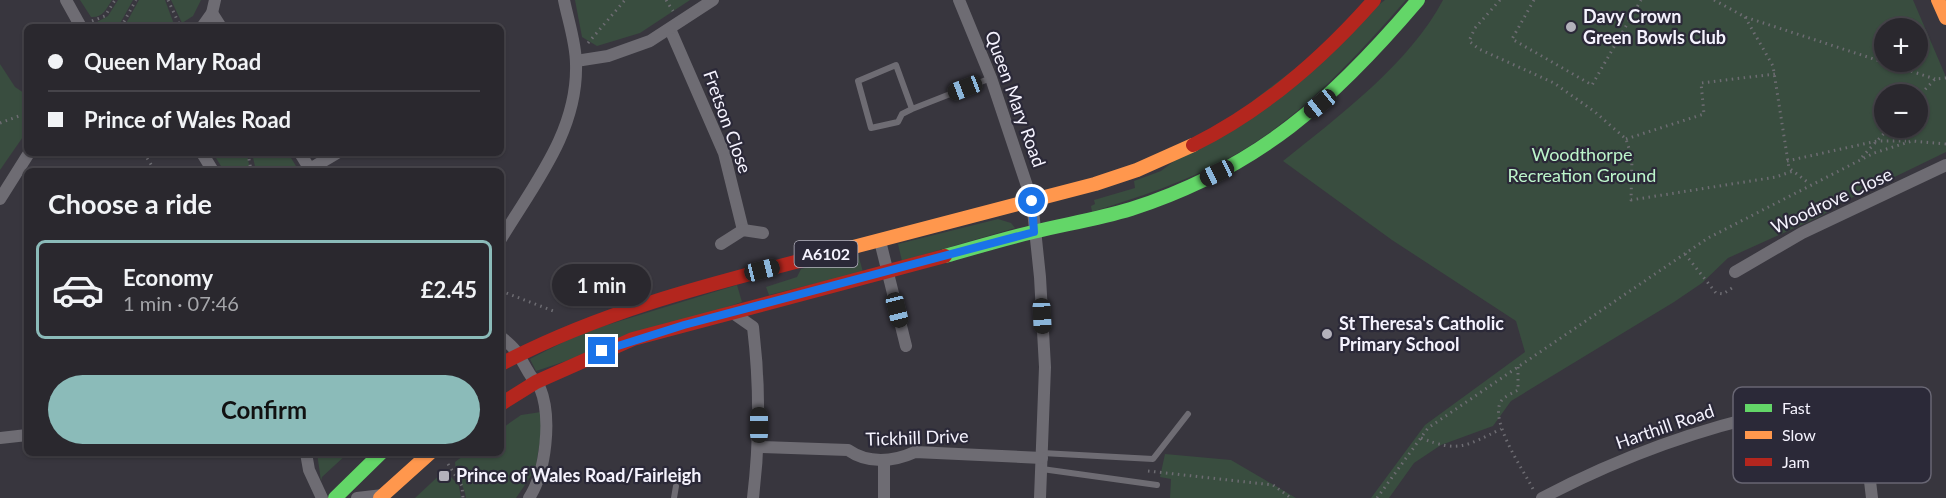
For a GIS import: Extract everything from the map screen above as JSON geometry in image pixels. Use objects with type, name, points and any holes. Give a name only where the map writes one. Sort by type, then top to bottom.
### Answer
[{"type":"main road","name":"A6102","points":[[504,362],[558,335],[632,306],[1032,201],[1137,170],[1207,136],[1260,106],[1321,57],[1374,0]]},
{"type":"main road","name":"A6102","points":[[504,402],[536,382],[633,339],[1034,232],[1073,225],[1130,209],[1190,186],[1280,137],[1357,70],[1418,0]]},
{"type":"main road","points":[[1938,0],[1946,18]]},
{"type":"main road","points":[[335,498],[378,456]]},
{"type":"main road","points":[[381,497],[427,456]]},
{"type":"street","points":[[66,0],[87,24]]},
{"type":"street","points":[[204,24],[212,13],[215,0]]},
{"type":"street","points":[[504,234],[562,138],[576,86],[576,61],[564,0]]},
{"type":"street","points":[[576,61],[627,51],[670,29],[713,0]]},
{"type":"street","name":"Queen Mary Road","points":[[959,0],[991,78],[1032,201],[1040,277],[1045,367],[1040,498]]},
{"type":"street","points":[[212,13],[219,24]]},
{"type":"street","name":"Fretson Close","points":[[670,29],[724,153],[743,230]]},
{"type":"street","points":[[0,199],[27,156]]},
{"type":"street","points":[[314,168],[333,156]]},
{"type":"street","name":"Woodrove Close","points":[[1737,278],[1802,233],[1946,165]]},
{"type":"street","points":[[721,244],[743,230],[763,233]]},
{"type":"street","points":[[880,241],[906,346]]},
{"type":"street","points":[[732,312],[753,327],[759,382],[759,447],[753,498]]},
{"type":"street","points":[[504,340],[520,353],[529,375],[540,388],[546,425],[542,468],[529,498]]},
{"type":"street","name":"Harthill Road","points":[[1538,495],[1606,466],[1733,423]]},
{"type":"street","points":[[0,438],[24,435]]},
{"type":"street","name":"Tickhill Drive","points":[[759,447],[848,450],[860,459],[898,460],[915,452],[1042,460]]},
{"type":"street","points":[[307,456],[309,470],[322,498]]},
{"type":"street","points":[[884,460],[884,498]]},
{"type":"street","name":"Harthill Road","points":[[1871,483],[1872,498]]},
{"type":"street","points":[[357,498],[381,497]]},
{"type":"lane","points":[[912,109],[896,65],[858,81],[871,128],[898,122],[902,114],[912,109],[991,78]]},
{"type":"lane","points":[[1042,460],[1153,459],[1188,414]]},
{"type":"lane","points":[[1042,460],[1157,485]]},
{"type":"lane","points":[[674,498],[676,486]]},
{"type":"path","points":[[87,24],[105,16],[115,0]]},
{"type":"path","points":[[123,24],[136,0]]},
{"type":"path","points":[[168,0],[179,24]]},
{"type":"path","points":[[591,47],[586,45],[625,0]]},
{"type":"path","points":[[1500,0],[1475,28],[1469,41],[1479,49],[1554,83],[1595,112],[1626,139],[1632,158],[1631,200],[1776,177],[1793,171]]},
{"type":"path","points":[[1534,0],[1512,39],[1592,85],[1640,1],[1634,0]]},
{"type":"path","points":[[1714,0],[1745,17],[1935,80],[1946,78]]},
{"type":"path","points":[[1745,17],[1773,66],[1789,168],[1810,184]]},
{"type":"path","points":[[1626,139],[1704,114],[1701,83],[1774,74]]},
{"type":"path","points":[[1928,87],[1935,80]]},
{"type":"path","points":[[0,123],[24,114]]},
{"type":"path","points":[[1860,159],[1880,138]]},
{"type":"path","points":[[1787,160],[1877,141],[1946,144]]},
{"type":"path","points":[[1377,498],[1428,428],[1708,238],[1860,159],[1911,142]]},
{"type":"path","points":[[1684,254],[1716,293],[1723,294],[1737,278]]},
{"type":"path","points":[[504,292],[556,312]]},
{"type":"path","points":[[1518,367],[1518,390],[1503,399],[1498,407],[1498,423],[1538,495]]},
{"type":"path","points":[[1421,438],[1444,447],[1465,446],[1502,429]]},
{"type":"path","points":[[448,464],[462,486],[463,498]]},
{"type":"path","points":[[1145,471],[1273,485],[1291,498]]},
{"type":"green space","points":[[80,0],[112,0],[106,10],[91,17]]},
{"type":"green space","points":[[118,0],[133,0],[120,24],[99,24],[97,22],[108,16]]},
{"type":"green space","points":[[139,0],[165,0],[174,24],[126,24]]},
{"type":"green space","points":[[171,0],[201,0],[193,16],[182,23]]},
{"type":"green space","points":[[575,0],[690,0],[640,33],[597,46],[582,37]]},
{"type":"green space","points":[[1385,0],[1406,0],[1346,66],[1279,126],[1229,158],[1179,182],[1092,212],[1091,206],[1095,204],[1094,200],[1135,188],[1134,181],[1161,171]]},
{"type":"green space","name":"Woodthorpe Recreation Ground","points":[[1443,0],[1913,0],[1921,18],[1874,18],[1874,72],[1928,72],[1928,35],[1946,77],[1946,152],[1843,202],[1821,216],[1728,258],[1702,283],[1674,302],[1511,401],[1493,426],[1441,445],[1414,463],[1389,498],[1371,498],[1425,425],[1525,352],[1516,321],[1392,240],[1283,161],[1371,88],[1412,46]]},
{"type":"green space","points":[[0,64],[15,87],[24,93],[24,135],[0,170]]},
{"type":"green space","points":[[215,156],[248,156],[250,168],[222,168]]},
{"type":"green space","points":[[253,156],[290,156],[297,168],[255,168]]},
{"type":"green space","points":[[998,219],[1011,223],[1015,228],[902,261],[898,244]]},
{"type":"green space","points":[[858,254],[863,272],[769,295],[766,287],[797,277],[801,269]]},
{"type":"green space","points":[[737,285],[742,302],[536,371],[530,359],[581,333]]},
{"type":"green space","points":[[541,412],[542,430],[534,476],[531,476],[516,498],[466,498],[455,462],[463,456],[504,456],[504,427],[521,415]]},
{"type":"green space","points":[[1165,454],[1231,460],[1296,498],[1170,498],[1171,479],[1160,477]]},
{"type":"green space","points":[[317,456],[345,456],[322,477],[321,481]]},
{"type":"green space","points":[[445,470],[459,486],[461,498],[415,498]]},
{"type":"traffic: fast","points":[[945,256],[1131,209],[1217,173],[1290,127],[1323,99],[1355,69],[1418,0]]},
{"type":"traffic: fast","points":[[335,498],[378,456]]},
{"type":"traffic: slow","points":[[1938,0],[1946,18]]},
{"type":"traffic: slow","points":[[838,251],[1095,184],[1137,170],[1193,145]]},
{"type":"traffic: slow","points":[[380,498],[427,456]]},
{"type":"traffic: jam","points":[[1193,145],[1244,116],[1291,82],[1334,43],[1374,0]]},
{"type":"traffic: jam","points":[[504,362],[541,344],[624,312],[708,285],[838,251]]},
{"type":"traffic: jam","points":[[504,402],[536,382],[633,339],[945,256]]},
{"type":"place","name":"Davy Crown Green Bowls Club","points":[[1571,27]]},
{"type":"place","name":"St Theresa's Catholic Primary School","points":[[1327,334]]},
{"type":"place","name":"Prince of Wales Road/Fairleigh","points":[[444,476]]},
{"type":"route","points":[[602,351],[633,339],[1034,232],[1032,201]]}]
